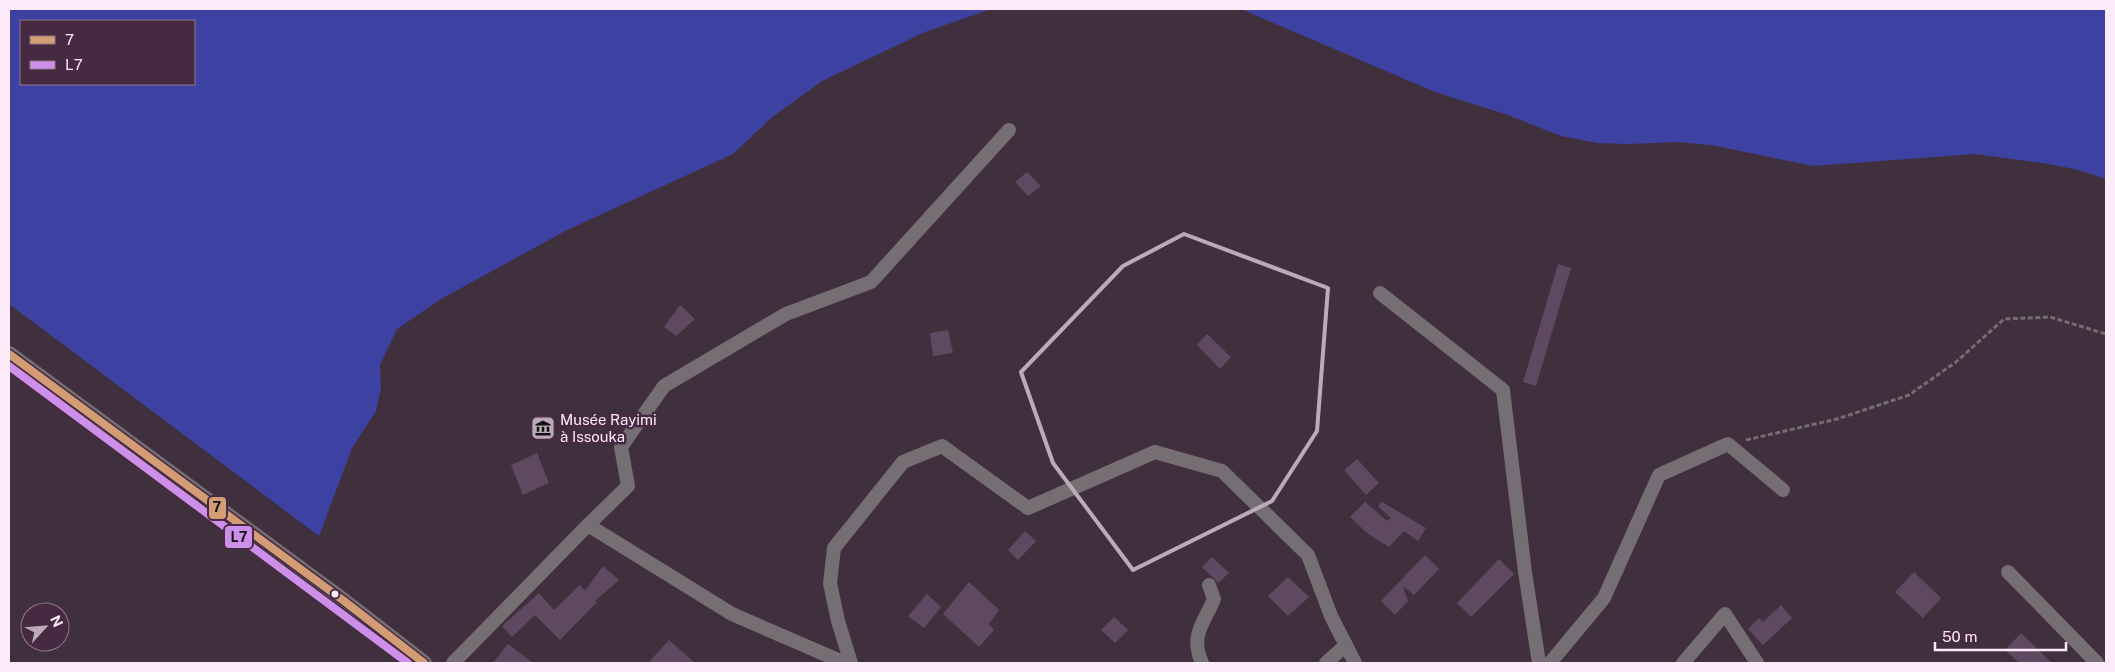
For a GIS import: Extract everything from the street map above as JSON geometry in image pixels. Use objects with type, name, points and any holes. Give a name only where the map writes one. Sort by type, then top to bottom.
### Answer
[{"type":"street","points":[[453,663],[628,486],[621,447],[664,386],[786,314],[871,282],[1009,130]]},
{"type":"street","points":[[1380,293],[1503,390],[1538,663]]},
{"type":"street","points":[[9,354],[344,601],[424,663]]},
{"type":"street","points":[[1550,663],[1604,598],[1659,475],[1728,444],[1783,490]]},
{"type":"street","points":[[851,663],[838,621],[830,583],[834,548],[903,462],[942,446],[1028,508],[1156,452],[1222,471],[1308,555],[1330,616],[1355,663]]},
{"type":"street","points":[[588,525],[732,614],[845,663]]},
{"type":"street","points":[[2008,572],[2097,663]]},
{"type":"street","points":[[1202,663],[1196,648],[1200,628],[1214,599],[1209,585]]},
{"type":"street","points":[[1683,663],[1725,614],[1757,663]]},
{"type":"street","points":[[1326,663],[1346,645]]},
{"type":"path","points":[[1728,444],[1836,419],[1908,395],[1956,362],[2004,319],[2050,317],[2106,334]]},
{"type":"highlighted area","points":[[1184,234],[1328,288],[1317,431],[1272,501],[1133,570],[1053,463],[1021,372],[1123,266]]},
{"type":"shaded area","points":[[9,9],[991,9],[925,32],[822,81],[771,118],[733,154],[567,230],[441,299],[397,329],[380,365],[381,388],[376,411],[352,448],[319,536],[9,304]]},
{"type":"shaded area","points":[[1241,9],[2106,9],[2106,179],[2079,170],[2049,164],[1975,154],[1813,166],[1711,145],[1676,142],[1597,143],[1561,136],[1505,114],[1435,92]]},
{"type":"building","points":[[1027,172],[1041,186],[1028,196],[1015,182]]},
{"type":"building","points":[[1558,264],[1571,268],[1536,386],[1523,382]]},
{"type":"building","points":[[680,305],[695,319],[676,336],[664,327]]},
{"type":"building","points":[[948,330],[953,353],[933,356],[930,333]]},
{"type":"building","points":[[1207,334],[1231,357],[1220,369],[1197,345]]},
{"type":"building","points":[[537,453],[549,483],[523,495],[511,465]]},
{"type":"building","points":[[1357,459],[1379,483],[1366,495],[1344,470]]},
{"type":"building","points":[[1365,502],[1387,521],[1391,518],[1378,506],[1382,502],[1426,528],[1418,541],[1404,531],[1389,547],[1367,533],[1350,517]]},
{"type":"building","points":[[1025,531],[1036,541],[1018,560],[1008,550]]},
{"type":"building","points":[[1425,555],[1439,569],[1414,595],[1403,586],[1408,601],[1395,615],[1381,601]]},
{"type":"building","points":[[1212,557],[1229,573],[1218,583],[1202,567]]},
{"type":"building","points":[[1499,559],[1514,574],[1471,617],[1457,603]]},
{"type":"building","points":[[603,566],[619,580],[595,601],[597,602],[560,640],[535,615],[512,637],[502,626],[539,593],[554,610],[580,585],[585,591]]},
{"type":"building","points":[[1914,572],[1941,598],[1923,618],[1895,592]]},
{"type":"building","points":[[1288,577],[1309,597],[1288,616],[1268,596]]},
{"type":"building","points":[[969,582],[999,610],[989,624],[994,630],[979,647],[943,614]]},
{"type":"building","points":[[927,594],[941,607],[924,628],[908,616]]},
{"type":"building","points":[[1781,605],[1792,618],[1763,645],[1748,629],[1759,618],[1763,622]]},
{"type":"building","points":[[1114,617],[1128,630],[1115,643],[1101,630]]},
{"type":"building","points":[[2021,633],[2052,663],[2019,663],[2005,650]]},
{"type":"building","points":[[669,640],[695,663],[648,663]]},
{"type":"building","points":[[508,644],[533,663],[493,663]]},
{"type":"transit line","name":"7","points":[[9,354],[344,601],[424,663]]},
{"type":"transit line","name":"L7","points":[[9,366],[408,663]]},
{"type":"place","name":"Musée Rayimi à Issouka","points":[[543,428]]}]
